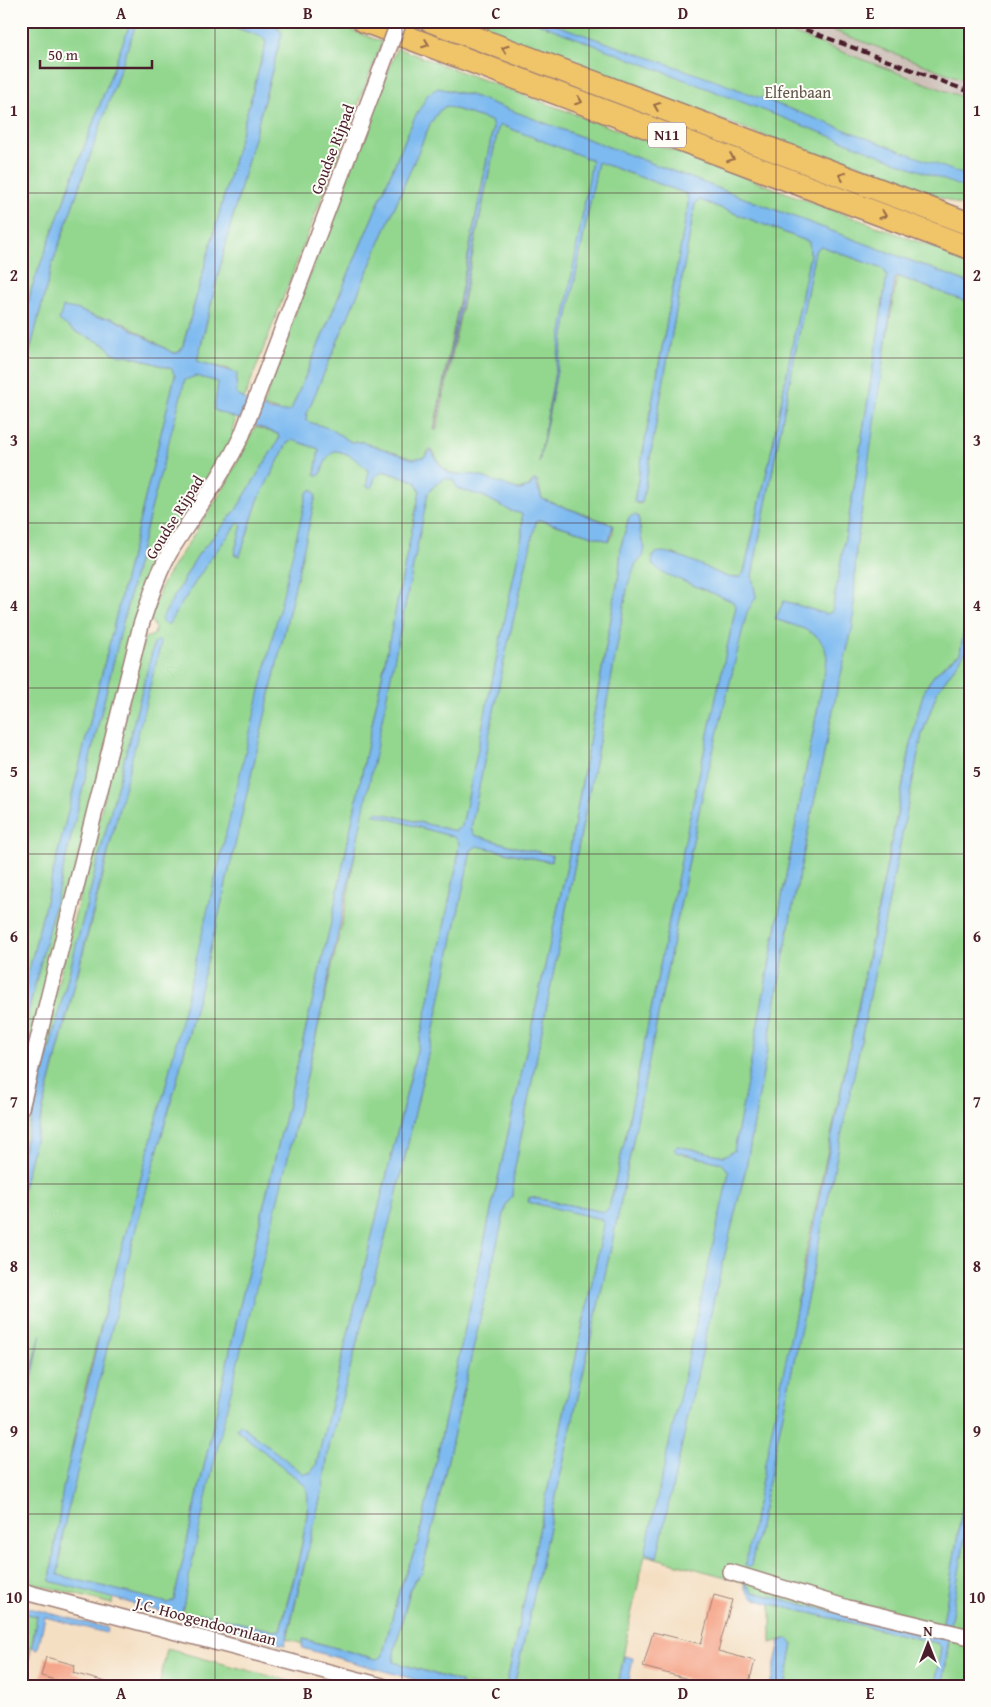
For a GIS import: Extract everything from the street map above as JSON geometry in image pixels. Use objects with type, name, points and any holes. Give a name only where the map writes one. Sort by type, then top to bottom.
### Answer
[{"type":"highway","name":"N11","points":[[364,21],[970,248]]},
{"type":"highway","name":"N11","points":[[431,21],[970,224]]},
{"type":"street","name":"Goudse Rijpad","points":[[21,1108],[141,625],[156,580],[171,551],[226,469],[242,435],[399,21]]},
{"type":"street","points":[[730,1572],[848,1608],[970,1637]]},
{"type":"street","name":"J.C. Hoogendoornlaan","points":[[21,1590],[382,1686]]},
{"type":"shaded area","points":[[760,21],[808,21],[970,82],[970,100]]},
{"type":"green space","points":[[21,21],[131,21],[32,287],[21,332]]},
{"type":"green space","points":[[137,21],[216,21],[263,37],[266,43],[182,349],[177,353],[173,353],[112,318],[96,317],[76,309],[74,331],[106,345],[120,356],[127,355],[172,369],[175,376],[21,1003],[21,386],[52,265]]},
{"type":"green space","points":[[267,21],[328,21],[382,42],[244,399],[236,394],[229,369],[197,362],[229,231],[282,34],[277,25]]},
{"type":"green space","name":"Elfenbaan","points":[[461,21],[760,21],[970,100],[970,209],[857,164],[817,156]]},
{"type":"green space","points":[[808,21],[970,21],[970,82]]},
{"type":"green space","points":[[397,48],[970,261],[970,283],[473,96],[438,88],[413,121],[291,410],[285,413],[263,406],[299,303]]},
{"type":"green space","points":[[446,106],[492,121],[493,128],[434,429],[437,430],[498,129],[501,125],[593,159],[539,463],[598,161],[687,194],[688,205],[634,501],[637,504],[642,503],[695,204],[700,200],[809,242],[810,254],[772,449],[744,572],[740,577],[730,578],[672,553],[663,573],[732,601],[736,607],[690,816],[625,1139],[609,1208],[604,1212],[530,1197],[528,1199],[529,1202],[601,1219],[604,1225],[506,1686],[461,1685],[461,1682],[394,1662],[394,1653],[410,1590],[414,1581],[422,1573],[506,1205],[512,1196],[514,1172],[609,691],[628,584],[636,563],[643,557],[645,547],[642,542],[638,517],[629,517],[621,546],[619,573],[567,866],[418,1542],[399,1591],[382,1657],[376,1659],[304,1639],[302,1644],[287,1639],[323,1487],[329,1447],[395,1201],[439,1006],[471,850],[477,846],[551,862],[552,855],[474,835],[471,828],[503,665],[536,521],[540,520],[609,541],[613,533],[612,524],[542,499],[538,482],[532,481],[529,487],[522,489],[509,488],[477,475],[449,472],[438,461],[433,451],[429,450],[424,457],[413,459],[362,442],[351,442],[331,429],[306,421],[307,413],[430,124],[439,111]]},
{"type":"green space","points":[[821,246],[883,269],[887,275],[856,476],[832,612],[826,614],[784,601],[776,619],[810,631],[822,642],[827,659],[734,1152],[724,1156],[677,1146],[676,1152],[722,1163],[729,1172],[657,1556],[714,1299],[746,1168],[792,910],[837,690],[853,626],[856,549],[873,422],[897,276],[970,303],[970,593],[960,654],[947,663],[931,679],[922,697],[913,734],[806,1253],[751,1565],[860,1046],[922,734],[938,690],[970,646],[970,1463],[943,1623],[950,1624],[970,1509],[970,1686],[943,1686],[949,1642],[945,1636],[938,1638],[753,1592],[744,1582],[645,1555],[630,1619],[618,1686],[514,1686],[617,1220],[701,801],[747,611],[756,597],[752,576],[815,251]]},
{"type":"green space","points":[[196,376],[219,382],[214,410],[236,418],[232,431],[235,434],[217,468],[158,558],[141,602],[21,1087],[21,1043],[142,544],[185,379]]},
{"type":"green space","points":[[255,427],[278,434],[279,439],[236,510],[197,556],[161,620],[168,625],[210,559],[239,522],[242,525],[234,554],[240,556],[258,500],[288,442],[293,440],[319,449],[315,474],[320,475],[327,458],[334,451],[338,451],[353,457],[366,467],[372,487],[375,477],[383,471],[415,481],[420,491],[333,914],[239,1310],[174,1600],[168,1603],[58,1575],[63,1531],[138,1220],[176,1084],[219,914],[316,495],[312,489],[307,493],[202,941],[84,1395],[59,1519],[50,1581],[113,1597],[112,1604],[21,1580],[21,1436],[38,1349],[21,1415],[21,1196],[103,875],[158,640],[154,644],[21,1159],[21,1131],[144,638],[154,635],[155,628],[150,618],[162,584],[225,486]]},
{"type":"green space","points":[[446,478],[453,480],[458,489],[483,496],[511,511],[522,514],[522,536],[462,826],[455,831],[377,812],[373,814],[455,837],[459,842],[457,863],[428,1005],[316,1466],[310,1473],[304,1474],[240,1425],[236,1429],[306,1486],[308,1498],[304,1535],[280,1630],[274,1631],[199,1613],[196,1616],[182,1612],[198,1529],[232,1380],[296,1124],[345,909],[363,810],[428,493],[435,485]]},
{"type":"green space","points":[[771,1604],[937,1643],[941,1647],[935,1686],[785,1686],[793,1644],[788,1638],[771,1643]]},
{"type":"green space","points":[[21,1613],[37,1616],[24,1686],[21,1686]]},
{"type":"green space","points":[[167,1649],[308,1686],[159,1686]]},
{"type":"water","points":[[131,21],[137,21],[52,265],[21,386],[21,332],[32,287]]},
{"type":"water","points":[[216,21],[261,21],[277,27],[282,33],[229,231],[197,361],[237,373],[236,394],[263,408],[278,412],[291,410],[413,121],[428,94],[438,88],[473,96],[970,283],[970,303],[897,276],[895,278],[856,549],[853,626],[837,690],[792,910],[746,1168],[714,1299],[657,1557],[645,1553],[729,1172],[722,1163],[676,1152],[674,1149],[677,1146],[724,1156],[734,1151],[827,659],[825,649],[816,636],[809,631],[775,619],[784,601],[826,614],[832,612],[856,476],[887,275],[883,269],[821,246],[815,251],[752,576],[756,597],[747,612],[701,801],[617,1220],[514,1686],[506,1686],[604,1225],[601,1219],[528,1202],[530,1197],[604,1212],[609,1208],[625,1139],[690,816],[736,607],[732,601],[663,573],[652,564],[653,555],[659,552],[668,553],[729,577],[740,577],[744,572],[772,449],[810,254],[809,242],[700,200],[695,204],[642,503],[634,502],[688,205],[687,194],[598,162],[539,463],[592,160],[501,125],[498,129],[435,431],[493,128],[491,121],[446,106],[439,111],[430,124],[307,413],[306,421],[331,429],[351,442],[362,442],[413,459],[424,457],[431,450],[440,465],[447,472],[476,475],[520,490],[529,487],[535,479],[542,499],[613,525],[609,541],[540,520],[536,522],[503,665],[471,828],[474,835],[552,855],[551,862],[477,846],[471,850],[439,1006],[395,1201],[329,1447],[323,1487],[285,1645],[195,1620],[199,1613],[274,1631],[280,1630],[304,1535],[308,1498],[306,1486],[236,1429],[240,1424],[304,1474],[310,1473],[316,1466],[428,1005],[457,863],[459,842],[454,837],[373,814],[377,812],[455,831],[462,826],[522,536],[522,514],[511,511],[483,496],[458,489],[453,480],[446,478],[435,485],[428,493],[320,1018],[209,1485],[181,1617],[50,1581],[63,1488],[108,1298],[165,1089],[307,493],[312,489],[316,495],[219,914],[176,1084],[138,1220],[63,1531],[58,1575],[168,1603],[174,1600],[239,1310],[333,914],[420,491],[415,481],[383,471],[375,477],[372,487],[367,487],[368,470],[352,457],[339,451],[334,451],[327,458],[320,475],[317,476],[315,475],[319,449],[293,440],[288,442],[258,500],[240,556],[234,554],[242,525],[239,522],[210,559],[168,625],[161,620],[197,556],[236,510],[279,439],[278,434],[214,410],[218,382],[196,376],[185,380],[142,544],[21,1043],[21,1003],[175,376],[172,369],[128,355],[120,356],[111,352],[106,345],[74,331],[59,320],[63,307],[76,309],[96,317],[112,318],[173,353],[177,353],[182,349],[266,43],[263,37]]},
{"type":"water","points":[[532,21],[545,21],[716,81],[970,177],[970,190]]},
{"type":"water","points":[[638,516],[642,542],[645,547],[643,557],[636,563],[628,584],[609,691],[514,1172],[512,1196],[506,1205],[422,1573],[414,1581],[410,1590],[394,1653],[394,1662],[461,1682],[461,1686],[438,1686],[302,1648],[303,1639],[376,1659],[382,1657],[399,1591],[418,1542],[567,866],[619,574],[621,546],[629,517]]},
{"type":"water","points":[[970,593],[970,646],[938,690],[922,734],[860,1046],[751,1566],[747,1568],[745,1565],[913,734],[922,697],[931,679],[947,663],[960,654]]},
{"type":"water","points":[[158,640],[161,643],[21,1196],[21,1159],[154,644]]},
{"type":"water","points":[[41,1333],[21,1436],[21,1415]]},
{"type":"water","points":[[970,1463],[970,1509],[950,1625],[943,1623]]},
{"type":"water","points":[[744,1582],[753,1592],[938,1638],[949,1637],[943,1686],[935,1686],[941,1647],[937,1643],[761,1601],[753,1598],[747,1592]]},
{"type":"water","points":[[21,1606],[108,1628],[106,1633],[45,1617],[38,1649],[32,1647],[37,1616],[21,1613]]},
{"type":"water","points":[[788,1638],[793,1644],[785,1686],[770,1686],[780,1641]]},
{"type":"water","points":[[624,1656],[633,1658],[628,1686],[618,1686]]},
{"type":"building","points":[[714,1595],[732,1600],[718,1651],[755,1661],[748,1686],[715,1686],[643,1667],[653,1632],[701,1644]]},
{"type":"building","points":[[46,1657],[75,1665],[73,1673],[106,1682],[106,1686],[58,1686],[59,1681],[41,1676]]},
{"type":"railway","points":[[783,21],[970,92]]}]
